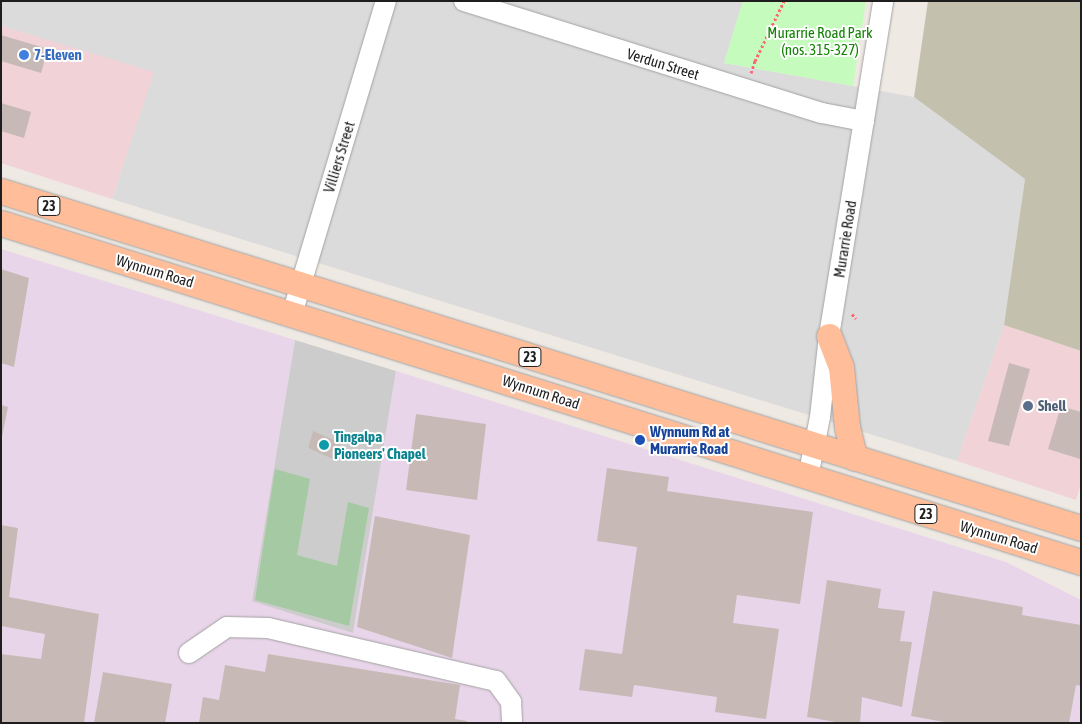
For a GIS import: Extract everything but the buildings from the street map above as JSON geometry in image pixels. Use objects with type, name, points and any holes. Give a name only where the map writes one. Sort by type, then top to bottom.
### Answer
[{"type":"main road","name":"Wynnum Road","points":[[1,191],[300,286],[1081,528]]},
{"type":"main road","name":"Wynnum Road","points":[[1,223],[1081,562]]},
{"type":"main road","points":[[829,336],[841,367],[846,420],[856,458]]},
{"type":"street","name":"Villiers Street","points":[[292,314],[386,1]]},
{"type":"street","name":"Verdun Street","points":[[464,1],[822,113],[864,121]]},
{"type":"street","name":"Murarrie Road","points":[[808,477],[815,445],[829,336],[883,1]]},
{"type":"street","points":[[189,653],[227,627],[268,628],[496,681],[511,702],[512,723]]},
{"type":"path","points":[[747,90],[755,61],[784,1]]},
{"type":"shaded area","points":[[1,1],[743,1],[724,63],[914,97],[1025,179],[1004,325],[957,461],[112,199],[153,73],[1,26]]},
{"type":"shaded area","points":[[928,1],[1081,1],[1081,351],[1004,325],[1025,179],[914,97]]},
{"type":"shaded area","points":[[1,26],[154,72],[112,199],[1,163]]},
{"type":"shaded area","points":[[1,249],[295,340],[252,600],[353,632],[396,371],[1006,562],[1081,600],[1081,723],[1,723]]},
{"type":"shaded area","name":"Shell","points":[[1004,325],[1081,351],[1081,483],[1076,500],[957,461]]},
{"type":"shaded area","points":[[295,340],[396,371],[353,633],[252,601]],"holes":[[[313,432],[341,443],[335,459],[308,448]]]},
{"type":"green space","name":"Murarrie Road Park (nos. 315-327)","points":[[743,1],[866,1],[853,86],[724,63]]},
{"type":"green space","points":[[275,469],[310,479],[297,555],[337,566],[348,502],[369,508],[349,626],[255,600]]},
{"type":"place","name":"7-Eleven","points":[[24,55]]},
{"type":"place","name":"Shell","points":[[1028,406]]},
{"type":"place","name":"Wynnum Rd at Murarrie Road","points":[[640,440]]},
{"type":"place","name":"Tingalpa Pioneers' Chapel","points":[[324,445]]}]
